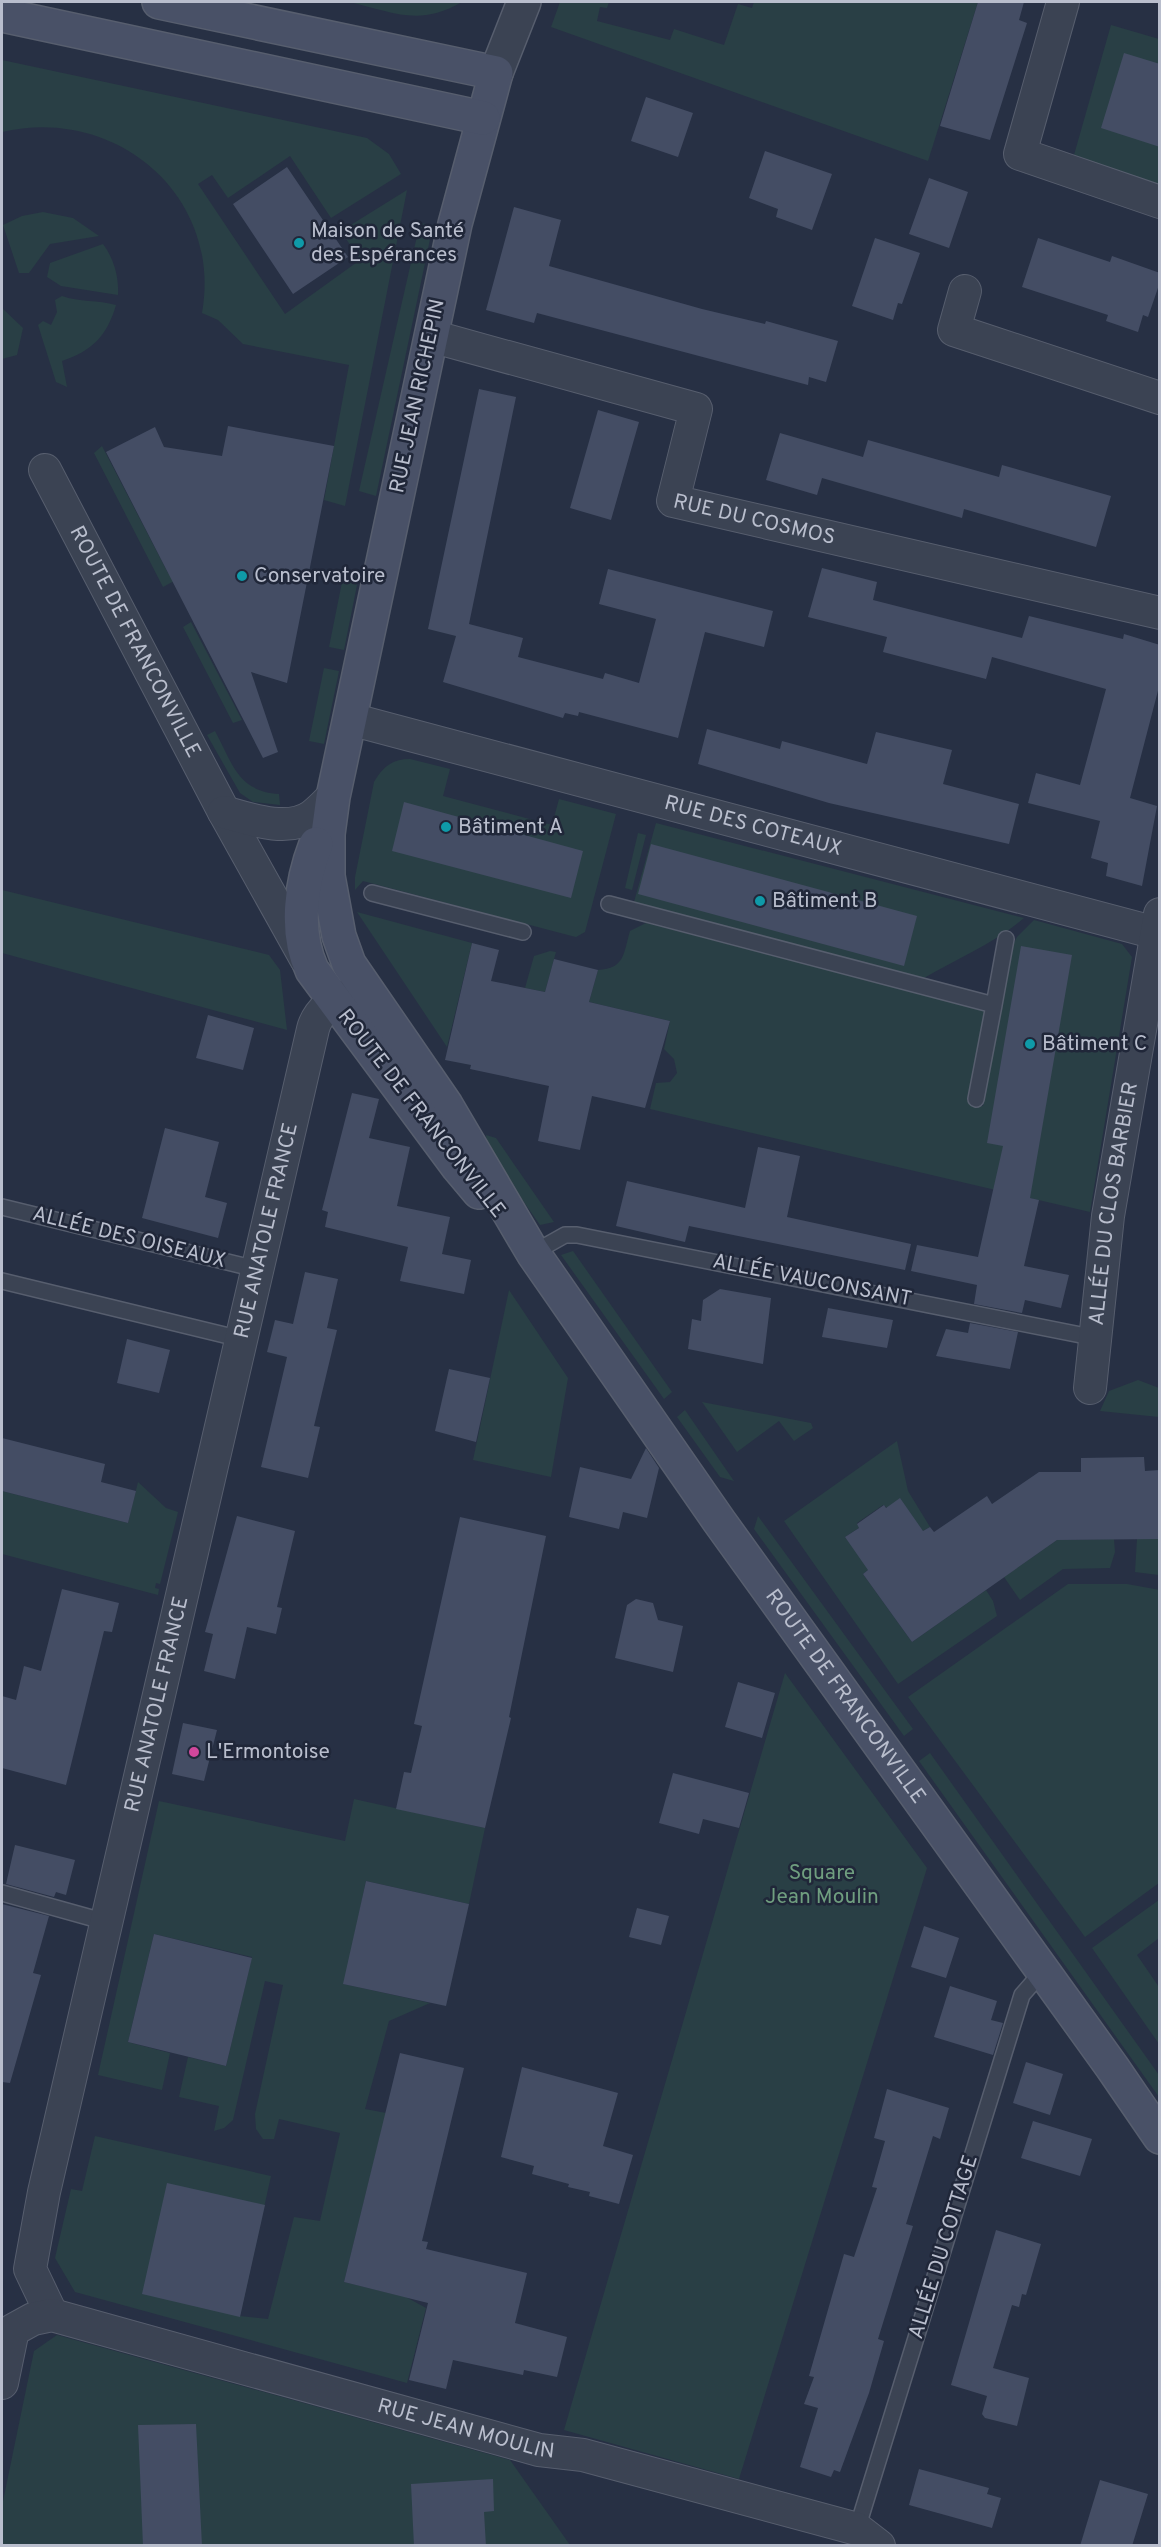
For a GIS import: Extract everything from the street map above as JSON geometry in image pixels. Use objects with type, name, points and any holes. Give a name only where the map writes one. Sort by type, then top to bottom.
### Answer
[{"type":"main road","points":[[159,2],[496,74]]},
{"type":"main road","points":[[2,15],[483,118]]},
{"type":"main road","name":"RUE JEAN RICHEPIN","points":[[339,936],[300,918],[328,834],[333,797],[459,205],[496,74]]},
{"type":"main road","name":"ROUTE DE FRANCONVILLE","points":[[300,918],[354,1000],[446,1105],[533,1253],[726,1531],[1160,2137]]},
{"type":"main road","name":"ROUTE DE FRANCONVILLE","points":[[339,936],[349,964],[354,1000]]},
{"type":"street","name":"RUE JEAN RICHEPIN","points":[[496,74],[524,2]]},
{"type":"street","points":[[1064,2],[1020,154],[1160,202]]},
{"type":"street","points":[[965,291],[954,330],[1160,398]]},
{"type":"street","name":"RUE DU COSMOS","points":[[431,336],[696,409],[673,501],[1160,613]]},
{"type":"street","name":"ROUTE DE FRANCONVILLE","points":[[45,470],[224,812],[300,918]]},
{"type":"street","name":"RUE DES COTEAUX","points":[[350,719],[1158,926]]},
{"type":"street","points":[[224,812],[259,822],[288,823],[310,818],[333,797]]},
{"type":"street","name":"ALLÉE DU CLOS BARBIER","points":[[1090,1388],[1108,1216],[1158,926]]},
{"type":"street","name":"RUE ANATOLE FRANCE","points":[[52,2315],[30,2269],[44,2192],[106,1922],[315,1022],[354,1000]]},
{"type":"street","points":[[2,2383],[13,2330],[33,2319],[52,2315]]},
{"type":"street","name":"RUE JEAN MOULIN","points":[[52,2315],[539,2450],[583,2455],[868,2537]]},
{"type":"lane","points":[[372,893],[523,932]]},
{"type":"lane","points":[[609,904],[994,1005]]},
{"type":"lane","points":[[976,1099],[1006,939]]},
{"type":"lane","name":"ALLÉE DES OISEAUX","points":[[2,1207],[256,1269]]},
{"type":"lane","name":"ALLÉE VAUCONSANT","points":[[533,1253],[565,1235],[577,1235],[1096,1338]]},
{"type":"lane","points":[[2,1281],[241,1339]]},
{"type":"lane","points":[[2,1893],[106,1922]]},
{"type":"lane","name":"ALLÉE DU COTTAGE","points":[[868,2537],[1022,1995],[1043,1971]]},
{"type":"green space","points":[[349,2],[462,2],[446,10],[419,16],[393,13]]},
{"type":"green space","points":[[560,2],[609,2],[607,8],[600,7],[597,21],[670,40],[674,29],[724,45],[738,4],[752,8],[754,2],[978,2],[928,161],[551,27]]},
{"type":"green space","points":[[1111,25],[1159,39],[1159,185],[1074,155]]},
{"type":"green space","points":[[2,60],[367,138],[389,154],[401,174],[331,218],[290,156],[228,198],[212,175],[198,184],[285,314],[360,260],[341,231],[407,190],[345,506],[324,500],[349,365],[243,344],[218,320],[202,313],[204,270],[195,231],[177,196],[152,168],[120,146],[83,132],[44,127],[2,132]]},
{"type":"green space","points":[[43,212],[73,218],[99,236],[50,244],[29,273],[19,273],[3,225],[22,216]]},
{"type":"green space","points":[[420,223],[433,225],[376,496],[359,491]]},
{"type":"green space","points":[[103,244],[115,268],[118,295],[61,286],[47,277],[50,263]]},
{"type":"green space","points":[[62,296],[116,305],[108,325],[97,341],[82,352],[62,361],[67,387],[56,382],[38,325],[43,321],[51,325],[57,312],[55,300]]},
{"type":"green space","points":[[2,308],[23,328],[17,355],[2,359]]},
{"type":"green space","points":[[102,446],[168,573],[178,579],[163,587],[94,453]]},
{"type":"green space","points":[[344,572],[359,575],[344,650],[329,647]]},
{"type":"green space","points":[[191,622],[242,720],[233,723],[183,627]]},
{"type":"green space","points":[[324,668],[339,671],[324,744],[309,741]]},
{"type":"green space","points":[[215,731],[238,774],[254,788],[279,794],[280,805],[253,802],[240,793],[207,735]]},
{"type":"green space","points":[[410,759],[450,769],[443,796],[552,825],[559,799],[616,814],[585,932],[576,937],[363,881],[355,890],[355,877],[374,782],[389,765],[398,760]]},
{"type":"green space","points":[[656,823],[1024,918],[989,943],[924,978],[634,902]]},
{"type":"green space","points":[[638,833],[646,835],[632,890],[625,888]]},
{"type":"green space","points":[[2,890],[269,955],[280,970],[287,1030],[2,953]]},
{"type":"green space","points":[[357,912],[472,943],[447,1047]]},
{"type":"green space","points":[[1034,920],[1122,944],[1132,957],[1090,1212],[650,1109],[656,1083],[670,1082],[677,1073],[674,1059],[664,1049],[670,1021],[589,1002],[598,970],[607,969],[618,963],[622,959],[630,931],[646,923],[985,1010],[969,1103],[983,1106],[1009,953],[1017,937]]},
{"type":"green space","points":[[550,951],[556,952],[545,992],[525,988],[534,956]]},
{"type":"green space","points":[[486,1135],[496,1138],[554,1222],[540,1225],[488,1151]]},
{"type":"green space","points":[[573,1251],[672,1392],[664,1399],[561,1255]]},
{"type":"green space","points":[[509,1290],[568,1378],[551,1477],[473,1460]]},
{"type":"green space","points":[[1138,1380],[1159,1388],[1159,1417],[1100,1411],[1109,1391]]},
{"type":"green space","points":[[702,1402],[811,1423],[813,1428],[794,1441],[779,1421],[737,1452]]},
{"type":"green space","points":[[685,1410],[734,1481],[720,1477],[677,1417]]},
{"type":"green space","points":[[897,1441],[908,1491],[930,1527],[923,1531],[883,1505],[857,1523],[859,1528],[845,1537],[869,1569],[863,1574],[912,1642],[986,1590],[993,1601],[997,1616],[898,1684],[784,1521]]},
{"type":"green space","points":[[138,1482],[166,1508],[178,1512],[160,1584],[156,1583],[155,1588],[159,1589],[158,1595],[2,1554],[2,1491],[128,1523]]},
{"type":"green space","points":[[758,1516],[913,1729],[904,1736],[754,1529]]},
{"type":"green space","points":[[1114,1539],[1115,1552],[1110,1568],[1063,1569],[1020,1600],[1004,1577],[1057,1540]]},
{"type":"green space","points":[[1137,1539],[1159,1539],[1159,1575],[1135,1572]]},
{"type":"green space","points":[[1068,1584],[1127,1584],[1160,1590],[1159,1883],[1085,1937],[908,1697]]},
{"type":"green space","name":"Square Jean Moulin","points":[[785,1673],[927,1868],[739,2479],[564,2430]]},
{"type":"green space","points":[[930,1753],[1159,2075],[1159,2097],[919,1761]]},
{"type":"green space","points":[[354,1799],[485,1828],[469,1904],[366,1881],[344,1984],[430,2003],[389,2021],[365,2109],[386,2113],[344,2282],[406,2297],[426,2308],[407,2383],[75,2292],[55,2258],[71,2189],[82,2191],[95,2136],[271,2176],[240,2316],[268,2319],[294,2217],[320,2221],[340,2133],[279,2119],[274,2139],[263,2139],[256,2129],[255,2114],[283,1985],[265,1981],[233,2120],[224,2128],[214,2131],[219,2106],[179,2097],[188,2057],[226,2066],[252,1957],[154,1934],[128,2042],[170,2053],[162,2090],[98,2075],[159,1801],[345,1841]]},
{"type":"green space","points":[[1159,1900],[1159,1938],[1137,1955],[1159,1987],[1159,2044],[1092,1948]]},
{"type":"green space","points":[[57,2335],[510,2460],[570,2545],[2,2546],[2,2506],[34,2351]]},
{"type":"building","points":[[978,2],[1024,2],[1019,20],[1027,23],[990,140],[940,126]]},
{"type":"building","points":[[1124,53],[1160,64],[1160,147],[1101,128]]},
{"type":"building","points":[[646,97],[693,113],[678,157],[631,141]]},
{"type":"building","points":[[765,151],[832,174],[812,230],[776,217],[778,209],[749,198]]},
{"type":"building","name":"Maison de Santé des Espérances","points":[[287,167],[348,257],[293,294],[233,204]]},
{"type":"building","points":[[929,178],[968,192],[949,248],[909,234]]},
{"type":"building","points":[[514,207],[561,220],[549,266],[702,309],[765,324],[766,321],[838,341],[826,382],[809,377],[808,385],[537,313],[534,323],[486,310]]},
{"type":"building","points":[[875,238],[920,253],[902,304],[898,303],[893,320],[852,306]]},
{"type":"building","points":[[1038,238],[1110,262],[1112,256],[1160,273],[1160,282],[1148,317],[1143,315],[1138,332],[1106,321],[1108,315],[1022,287]]},
{"type":"building","points":[[479,389],[516,397],[469,624],[523,638],[518,657],[603,679],[605,673],[639,683],[656,619],[599,604],[608,569],[773,611],[764,647],[705,632],[678,738],[579,712],[578,716],[565,713],[563,718],[443,682],[456,636],[428,629]]},
{"type":"building","points":[[598,410],[639,422],[611,520],[570,508]]},
{"type":"building","name":"Conservatoire","points":[[228,426],[334,446],[287,683],[251,672],[278,752],[263,758],[106,452],[155,427],[164,447],[222,456]]},
{"type":"building","points":[[780,433],[863,457],[868,440],[999,477],[1002,465],[1111,496],[1096,547],[964,509],[962,518],[822,478],[817,495],[766,480]]},
{"type":"building","points":[[822,568],[877,582],[873,600],[1022,638],[1029,616],[1123,639],[1124,634],[1160,645],[1160,683],[1130,798],[1157,806],[1142,886],[1106,876],[1108,863],[1091,858],[1100,821],[1028,803],[1036,773],[1080,785],[1106,689],[992,657],[986,679],[883,652],[887,637],[808,617]]},
{"type":"building","points":[[707,729],[780,749],[782,741],[867,764],[876,732],[952,750],[943,784],[1019,804],[1009,844],[829,803],[698,764]]},
{"type":"building","name":"Bâtiment A","points":[[404,802],[583,851],[571,898],[392,851]]},
{"type":"building","name":"Bâtiment B","points":[[651,844],[917,916],[904,966],[638,894]]},
{"type":"building","points":[[472,943],[499,950],[491,981],[545,992],[554,959],[598,970],[589,1002],[670,1021],[645,1108],[592,1096],[580,1150],[538,1141],[549,1086],[470,1069],[471,1065],[445,1060]]},
{"type":"building","points":[[1021,946],[1072,955],[1030,1198],[1039,1200],[1024,1266],[1069,1275],[1061,1308],[1025,1300],[1022,1313],[974,1304],[977,1285],[911,1271],[917,1245],[978,1257],[1003,1146],[987,1143]]},
{"type":"building","points":[[208,1015],[254,1028],[243,1070],[196,1058]]},
{"type":"building","points":[[352,1093],[379,1099],[369,1138],[410,1147],[397,1206],[450,1217],[442,1254],[471,1260],[464,1294],[400,1281],[408,1247],[325,1227],[328,1212],[322,1210]]},
{"type":"building","points":[[165,1128],[219,1142],[205,1197],[227,1203],[218,1238],[142,1218]]},
{"type":"building","points":[[758,1147],[800,1156],[787,1217],[911,1244],[905,1270],[689,1226],[685,1242],[616,1226],[627,1181],[745,1208]]},
{"type":"building","points":[[305,1272],[338,1279],[327,1328],[337,1330],[314,1426],[320,1427],[308,1478],[261,1467],[287,1357],[267,1352],[275,1320],[293,1324]]},
{"type":"building","points":[[720,1289],[771,1298],[763,1364],[688,1349],[692,1319],[701,1321],[703,1300]]},
{"type":"building","points":[[828,1308],[893,1320],[887,1348],[822,1337]]},
{"type":"building","points":[[970,1323],[1018,1332],[1010,1369],[936,1356],[946,1329],[968,1333]]},
{"type":"building","points":[[127,1339],[170,1350],[159,1393],[117,1383]]},
{"type":"building","points":[[449,1369],[490,1378],[476,1442],[435,1431]]},
{"type":"building","points":[[2,1438],[105,1464],[101,1482],[136,1491],[128,1523],[2,1491]]},
{"type":"building","points":[[646,1448],[659,1468],[647,1518],[623,1512],[619,1529],[569,1517],[580,1467],[631,1479]]},
{"type":"building","points":[[1144,1457],[1145,1471],[1160,1470],[1160,1539],[1057,1540],[912,1642],[863,1574],[868,1570],[845,1537],[859,1528],[857,1524],[884,1505],[886,1508],[900,1498],[923,1531],[930,1527],[934,1532],[987,1496],[992,1504],[1039,1472],[1081,1472],[1081,1458]]},
{"type":"building","points":[[237,1516],[295,1531],[277,1607],[282,1608],[276,1634],[247,1627],[235,1679],[204,1671],[213,1634],[205,1632]]},
{"type":"building","points":[[460,1517],[546,1536],[509,1717],[511,1718],[485,1828],[396,1809],[404,1772],[411,1773],[422,1726],[414,1724]]},
{"type":"building","points":[[62,1589],[119,1603],[112,1632],[104,1631],[66,1785],[2,1768],[2,1696],[16,1700],[24,1666],[41,1671]]},
{"type":"building","points":[[636,1599],[653,1603],[658,1620],[683,1626],[673,1672],[615,1658],[627,1605]]},
{"type":"building","points":[[738,1682],[775,1693],[762,1738],[725,1727]]},
{"type":"building","name":"L'Ermontoise","points":[[183,1723],[217,1730],[204,1781],[172,1774]]},
{"type":"building","points":[[673,1773],[749,1793],[739,1828],[703,1819],[699,1834],[659,1823]]},
{"type":"building","points":[[15,1845],[75,1860],[66,1895],[56,1892],[54,1897],[6,1884]]},
{"type":"building","points":[[366,1881],[469,1904],[446,2006],[343,1984]]},
{"type":"building","points":[[2,1904],[49,1916],[33,1973],[41,1975],[10,2083],[2,2082]]},
{"type":"building","points":[[637,1908],[669,1916],[661,1945],[629,1937]]},
{"type":"building","points":[[924,1926],[959,1938],[946,1978],[911,1967]]},
{"type":"building","points":[[154,1934],[252,1958],[226,2066],[128,2042]]},
{"type":"building","points":[[950,1986],[997,2001],[991,2020],[1003,2023],[993,2055],[934,2037]]},
{"type":"building","points":[[400,2053],[464,2068],[422,2241],[428,2242],[426,2249],[527,2273],[515,2323],[567,2337],[557,2377],[524,2370],[523,2375],[453,2360],[446,2389],[409,2380],[428,2303],[344,2282]]},
{"type":"building","points":[[1026,2062],[1063,2074],[1050,2115],[1013,2103]]},
{"type":"building","points":[[522,2067],[618,2093],[603,2146],[633,2155],[619,2204],[589,2196],[590,2192],[568,2187],[569,2184],[532,2174],[534,2166],[501,2157]]},
{"type":"building","points":[[887,2089],[949,2108],[940,2139],[933,2136],[906,2224],[913,2226],[878,2339],[884,2341],[869,2393],[840,2472],[834,2470],[831,2477],[800,2467],[818,2408],[804,2404],[814,2377],[809,2376],[844,2254],[854,2257],[877,2188],[872,2187],[885,2141],[874,2138]]},
{"type":"building","points":[[1033,2121],[1092,2139],[1080,2176],[1021,2158]]},
{"type":"building","points":[[167,2183],[265,2205],[240,2317],[142,2294]]},
{"type":"building","points":[[996,2230],[1041,2244],[1026,2295],[1022,2294],[1019,2307],[1012,2305],[993,2368],[1029,2378],[1017,2426],[985,2418],[982,2414],[987,2396],[951,2385]]},
{"type":"building","points":[[196,2424],[202,2546],[143,2546],[138,2425]]},
{"type":"building","points":[[919,2469],[989,2488],[987,2494],[1001,2498],[992,2528],[909,2505]]},
{"type":"building","points":[[493,2479],[494,2511],[484,2512],[486,2546],[414,2546],[411,2484]]},
{"type":"building","points":[[1100,2480],[1148,2494],[1132,2546],[1080,2546]]},
{"type":"place","name":"Maison de Santé des Espérances","points":[[299,243]]},
{"type":"place","name":"Conservatoire","points":[[242,576]]},
{"type":"place","name":"Bâtiment A","points":[[446,827]]},
{"type":"place","name":"Bâtiment B","points":[[760,901]]},
{"type":"place","name":"Bâtiment C","points":[[1030,1044]]},
{"type":"place","name":"L'Ermontoise","points":[[194,1752]]}]
